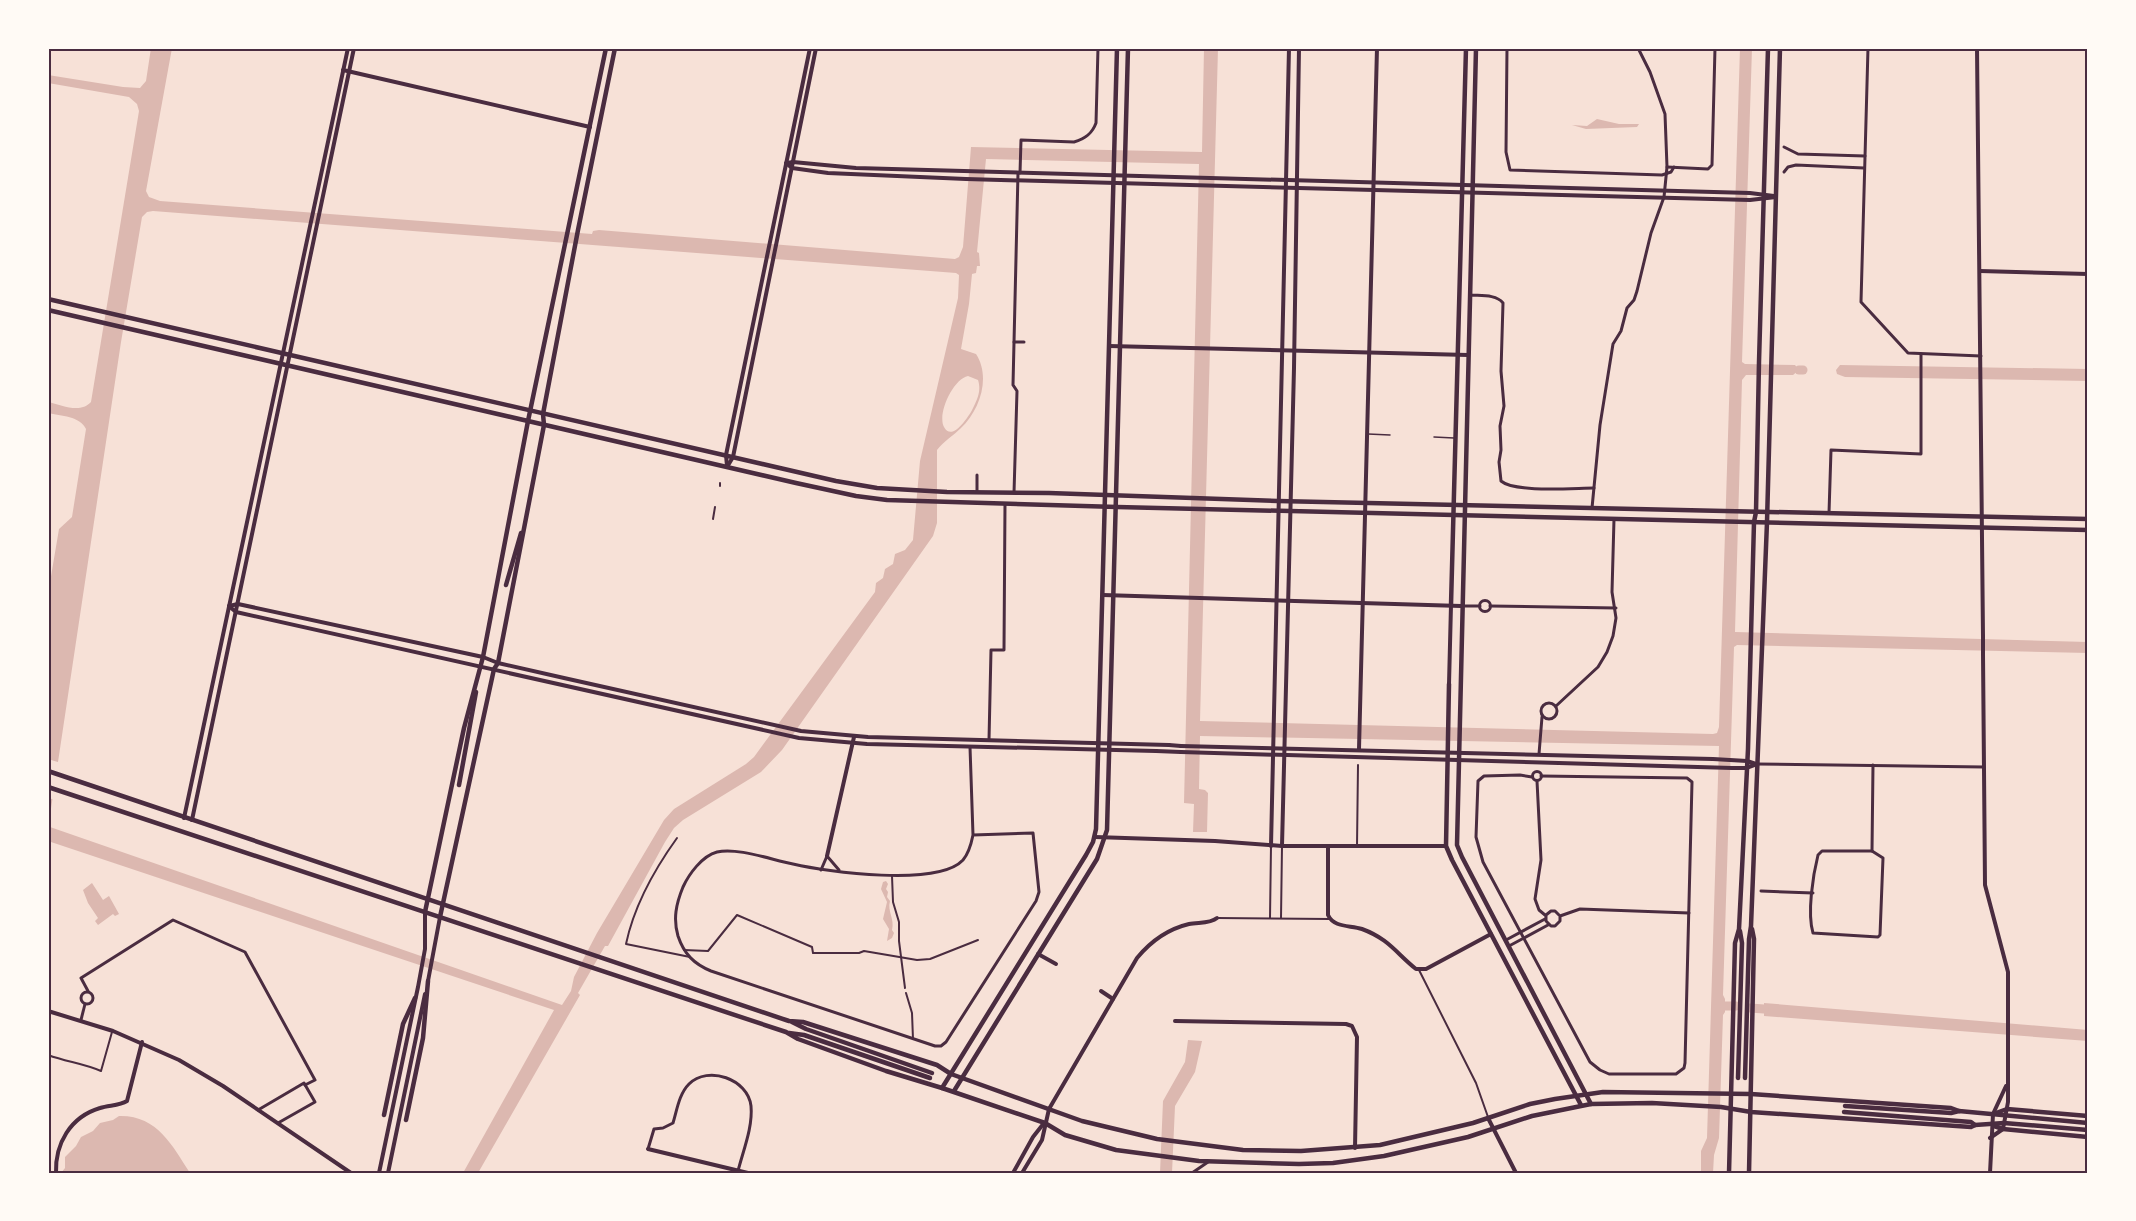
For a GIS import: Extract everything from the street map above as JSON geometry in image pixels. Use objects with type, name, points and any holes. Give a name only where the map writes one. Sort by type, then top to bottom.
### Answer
[{"type":"main road","points":[[184,818],[348,48]]},
{"type":"main road","points":[[192,820],[354,48]]},
{"type":"main road","points":[[380,1173],[425,949],[425,912],[464,728],[483,657],[530,410],[606,48]]},
{"type":"main road","points":[[388,1173],[440,918],[494,669],[498,663],[544,426],[543,414],[574,249],[615,48]]},
{"type":"main road","points":[[727,467],[726,455],[810,48]]},
{"type":"main road","points":[[727,467],[733,457],[816,48]]},
{"type":"main road","points":[[942,1088],[1095,837],[1117,48]]},
{"type":"main road","points":[[954,1091],[1096,859],[1106,838],[1128,48]]},
{"type":"main road","points":[[1271,846],[1289,48]]},
{"type":"main road","points":[[1282,846],[1291,511],[1299,48]]},
{"type":"main road","points":[[1359,749],[1377,48]]},
{"type":"main road","points":[[1466,48],[1450,605],[1446,846],[1581,1105]]},
{"type":"main road","points":[[1476,48],[1457,845],[1591,1104]]},
{"type":"main road","points":[[1729,1173],[1735,943],[1739,929],[1756,512],[1768,48]]},
{"type":"main road","points":[[1745,1078],[1768,512],[1780,48]]},
{"type":"main road","points":[[1977,48],[1985,885],[2008,972],[2007,1109],[2003,1126],[1990,1138]]},
{"type":"main road","points":[[343,70],[590,127]]},
{"type":"main road","points":[[786,164],[793,162],[856,168],[1764,193],[1777,197]]},
{"type":"main road","points":[[786,164],[792,168],[855,175],[966,179],[1750,200],[1777,197]]},
{"type":"main road","points":[[1980,271],[2088,274]]},
{"type":"main road","points":[[48,299],[836,481],[877,488],[910,491],[1117,494],[1278,501],[2088,519]]},
{"type":"main road","points":[[48,310],[856,496],[946,503],[2088,530]]},
{"type":"main road","points":[[1109,346],[1468,355]]},
{"type":"main road","points":[[506,585],[531,496]]},
{"type":"main road","points":[[248,517],[256,518]]},
{"type":"main road","points":[[1103,595],[1461,606]]},
{"type":"main road","points":[[229,606],[238,604],[483,657],[498,663],[769,726],[854,737],[988,740],[1099,747]]},
{"type":"main road","points":[[229,606],[236,612],[799,738],[852,743],[970,747],[1169,745],[1359,749],[1713,759],[1747,761],[1757,764]]},
{"type":"main road","points":[[338,634],[340,626]]},
{"type":"main road","points":[[459,785],[480,666]]},
{"type":"main road","points":[[212,688],[220,689]]},
{"type":"main road","points":[[827,856],[854,737]]},
{"type":"main road","points":[[1110,747],[1181,752],[1732,768],[1746,768],[1757,764]]},
{"type":"main road","points":[[48,771],[789,1021],[931,1075],[804,1035],[786,1032],[48,787]]},
{"type":"main road","points":[[187,805],[195,806]]},
{"type":"main road","points":[[1095,837],[1215,841],[1271,846],[1446,846]]},
{"type":"main road","points":[[1328,847],[1328,915],[1330,919],[1334,924],[1360,929],[1382,939],[1419,970],[1426,969],[1491,934]]},
{"type":"main road","points":[[1023,1173],[1042,1140],[1049,1109],[1137,958],[1154,940],[1180,926],[1212,921],[1217,918]]},
{"type":"main road","points":[[1749,1173],[1755,939],[1751,926]]},
{"type":"main road","points":[[1738,1078],[1742,943],[1739,929]]},
{"type":"main road","points":[[1038,954],[1056,964]]},
{"type":"main road","points":[[406,1120],[423,1038],[428,981]]},
{"type":"main road","points":[[1101,991],[1113,999]]},
{"type":"main road","points":[[384,1115],[403,1024],[416,998]]},
{"type":"main road","points":[[48,1011],[142,1042],[199,1071],[351,1173]]},
{"type":"main road","points":[[789,1021],[803,1022],[909,1055],[937,1065],[951,1074],[1082,1121],[1157,1139],[1243,1150],[1301,1151],[1355,1148],[1415,1138],[1530,1104],[1576,1095],[1621,1092],[1751,1094],[1951,1108],[1959,1111],[2088,1123]]},
{"type":"main road","points":[[1175,1021],[1346,1024],[1352,1026],[1357,1036],[1355,1148]]},
{"type":"main road","points":[[786,1032],[798,1039],[886,1071],[954,1091],[1045,1123],[1065,1135],[1091,1143],[1116,1150],[1210,1162],[1289,1164],[1355,1160],[1417,1150],[1532,1116],[1591,1104],[1643,1103],[1707,1106],[1751,1112],[1971,1127],[1976,1125],[2088,1130]]},
{"type":"main road","points":[[56,1173],[59,1145],[69,1128],[93,1111],[127,1101],[142,1042]]},
{"type":"main road","points":[[1990,1173],[1993,1114],[2008,1082]]},
{"type":"main road","points":[[1959,1111],[1951,1113],[1845,1109],[1971,1122],[1976,1125]]},
{"type":"main road","points":[[1993,1114],[2007,1109],[2088,1116]]},
{"type":"main road","points":[[1488,1117],[1516,1173]]},
{"type":"main road","points":[[1013,1173],[1033,1137],[1045,1123]]},
{"type":"main road","points":[[2003,1126],[2088,1137]]},
{"type":"main road","points":[[648,1149],[748,1173]]},
{"type":"street","points":[[1014,493],[1017,391],[1013,385],[1021,140],[1074,142],[1082,140],[1094,129],[1098,48]]},
{"type":"street","points":[[1507,48],[1506,152],[1510,170],[1635,175],[1667,174],[1674,167]]},
{"type":"street","points":[[1592,508],[1600,425],[1613,344],[1621,331],[1627,309],[1637,291],[1651,233],[1664,197],[1667,174],[1665,114],[1653,79],[1638,48]]},
{"type":"street","points":[[1667,167],[1708,169],[1712,165],[1715,48]]},
{"type":"street","points":[[1868,48],[1861,302],[1906,351],[1922,354],[1981,356]]},
{"type":"street","points":[[1784,147],[1798,154],[1865,156]]},
{"type":"street","points":[[1784,172],[1796,165],[1864,168]]},
{"type":"street","points":[[1470,295],[1493,297],[1503,303],[1501,371],[1504,401],[1500,426],[1502,450],[1499,462],[1501,481],[1506,485],[1560,490],[1594,488]]},
{"type":"street","points":[[1014,342],[1024,342]]},
{"type":"street","points":[[1829,513],[1831,450],[1921,454],[1922,354]]},
{"type":"street","points":[[977,475],[977,493]]},
{"type":"street","points":[[988,740],[991,650],[1004,650],[1005,504]]},
{"type":"street","points":[[713,519],[715,507]]},
{"type":"street","points":[[1556,706],[1598,667],[1613,636],[1616,608],[1612,592],[1614,519]]},
{"type":"street","points":[[1480,606],[1484,601],[1490,606],[1616,608]]},
{"type":"street","points":[[1461,606],[1480,606]]},
{"type":"street","points":[[1480,606],[1485,612],[1490,606]]},
{"type":"street","points":[[1539,754],[1541,710],[1544,704],[1551,703],[1556,706]]},
{"type":"street","points":[[1542,716],[1548,720],[1552,719],[1557,713],[1556,706]]},
{"type":"street","points":[[970,747],[973,835],[970,849],[962,861],[937,872],[892,876],[821,870],[737,852],[714,853],[699,863],[685,882],[676,906],[676,929],[684,950],[696,965],[935,1046],[941,1046],[946,1042],[1036,901],[1039,892],[1033,834],[973,835]]},
{"type":"street","points":[[1539,761],[1540,774],[1537,781],[1541,860],[1535,899],[1548,925]]},
{"type":"street","points":[[1757,764],[1984,767]]},
{"type":"street","points":[[1357,847],[1358,765]]},
{"type":"street","points":[[1872,851],[1874,765]]},
{"type":"street","points":[[1532,777],[1533,773],[1687,778],[1692,782],[1685,1063],[1684,1068],[1676,1074],[1610,1074],[1590,1062],[1480,854],[1476,837],[1477,784],[1484,776],[1520,775],[1532,777],[1537,781]]},
{"type":"street","points":[[676,838],[662,859],[640,902],[629,929],[626,944],[690,957]]},
{"type":"street","points":[[1270,919],[1271,846]]},
{"type":"street","points":[[1281,919],[1282,846]]},
{"type":"street","points":[[1872,851],[1883,858],[1880,935],[1878,937],[1814,933],[1813,893],[1819,852],[1872,851]]},
{"type":"street","points":[[821,870],[827,856],[841,872]]},
{"type":"street","points":[[892,876],[893,902],[899,922],[899,941],[906,991],[912,1013],[913,1038]]},
{"type":"street","points":[[1761,891],[1813,893]]},
{"type":"street","points":[[1560,916],[1580,909],[1689,913]]},
{"type":"street","points":[[1506,940],[1553,911],[1560,916]]},
{"type":"street","points":[[684,950],[708,951],[737,915],[812,946],[813,953],[860,953],[864,951],[917,960],[930,959],[978,940]]},
{"type":"street","points":[[1509,946],[1548,925],[1557,924],[1560,916]]},
{"type":"street","points":[[1217,918],[1330,919]]},
{"type":"street","points":[[85,1004],[89,1004],[93,999],[92,993],[88,991],[81,978],[173,920],[245,952],[315,1080],[305,1085],[304,1083],[258,1110]]},
{"type":"street","points":[[1419,970],[1476,1083],[1488,1117]]},
{"type":"street","points":[[81,1020],[85,1004],[81,997],[82,993],[88,991]]},
{"type":"street","points":[[48,1055],[64,1061],[83,1063],[101,1071],[113,1031]]},
{"type":"street","points":[[648,1149],[654,1129],[673,1123],[679,1100],[688,1084],[698,1077],[711,1074],[737,1083],[746,1092],[751,1104],[751,1117],[738,1171]]},
{"type":"street","points":[[278,1123],[315,1102],[305,1085]]},
{"type":"street","points":[[1192,1173],[1210,1162]]},
{"type":"lane","points":[[1367,434],[1390,435]]},
{"type":"lane","points":[[1434,437],[1455,438]]},
{"type":"shaded area","points":[[151,48],[172,48],[146,191],[149,197],[160,201],[592,234],[593,231],[599,230],[955,259],[959,257],[963,247],[971,147],[1202,152],[1204,48],[1218,48],[1200,721],[1713,734],[1717,733],[1719,727],[1740,48],[1752,48],[1742,362],[1745,364],[1795,365],[1799,370],[1793,375],[1746,375],[1742,380],[1735,632],[2088,642],[2088,653],[1737,645],[1734,647],[1723,995],[1725,1012],[1723,1015],[1719,1138],[1714,1155],[1713,1173],[1701,1173],[1701,1151],[1707,1138],[1719,746],[1200,736],[1199,789],[1208,793],[1207,832],[1193,832],[1194,804],[1184,803],[1199,164],[986,159],[977,252],[980,266],[977,266],[976,273],[972,274],[961,349],[976,354],[983,373],[983,383],[978,403],[968,421],[937,450],[937,523],[933,536],[782,750],[761,772],[683,820],[674,828],[608,946],[605,946],[578,993],[580,995],[478,1173],[463,1173],[554,1010],[48,841],[48,594],[59,529],[72,517],[86,429],[75,419],[48,413],[48,402],[76,408],[87,406],[91,402],[139,111],[137,104],[129,97],[48,83],[48,75],[123,87],[140,88],[146,81]],"holes":[[[147,212],[959,275],[958,298],[920,461],[913,540],[905,550],[895,554],[893,564],[885,569],[883,578],[876,583],[875,592],[754,757],[674,809],[664,820],[597,933],[574,977],[571,991],[562,1005],[50,827],[121,342],[142,217]],[[968,376],[978,380],[979,393],[976,401],[971,412],[959,427],[951,432],[947,431],[942,421],[948,398],[957,383]]]},
{"type":"shaded area","points":[[1597,119],[1619,124],[1639,124],[1637,127],[1586,129],[1572,125],[1587,126]]},
{"type":"shaded area","points":[[1840,365],[2088,369],[2088,381],[1845,377],[1837,374],[1836,370]]},
{"type":"shaded area","points":[[886,881],[894,933],[887,941],[889,929],[883,919],[887,902],[881,889],[883,882]]},
{"type":"shaded area","points":[[92,883],[103,900],[109,896],[119,914],[115,916],[113,914],[98,925],[95,921],[98,918],[83,890]]},
{"type":"shaded area","points":[[1764,1003],[2088,1030],[2088,1041],[1764,1016]]},
{"type":"shaded area","points":[[1188,1040],[1202,1041],[1195,1072],[1175,1106],[1172,1173],[1160,1173],[1163,1101],[1185,1062]]},
{"type":"shaded area","points":[[119,1116],[132,1117],[153,1126],[170,1142],[190,1173],[61,1173],[65,1168],[65,1157],[81,1137],[93,1131],[100,1123]]},
{"type":"pier","points":[[48,759],[61,763],[56,800],[48,798]]},
{"type":"waterway","points":[[1725,1006],[1736,1006]]},
{"type":"waterway","points":[[1750,1008],[1764,1009]]}]
